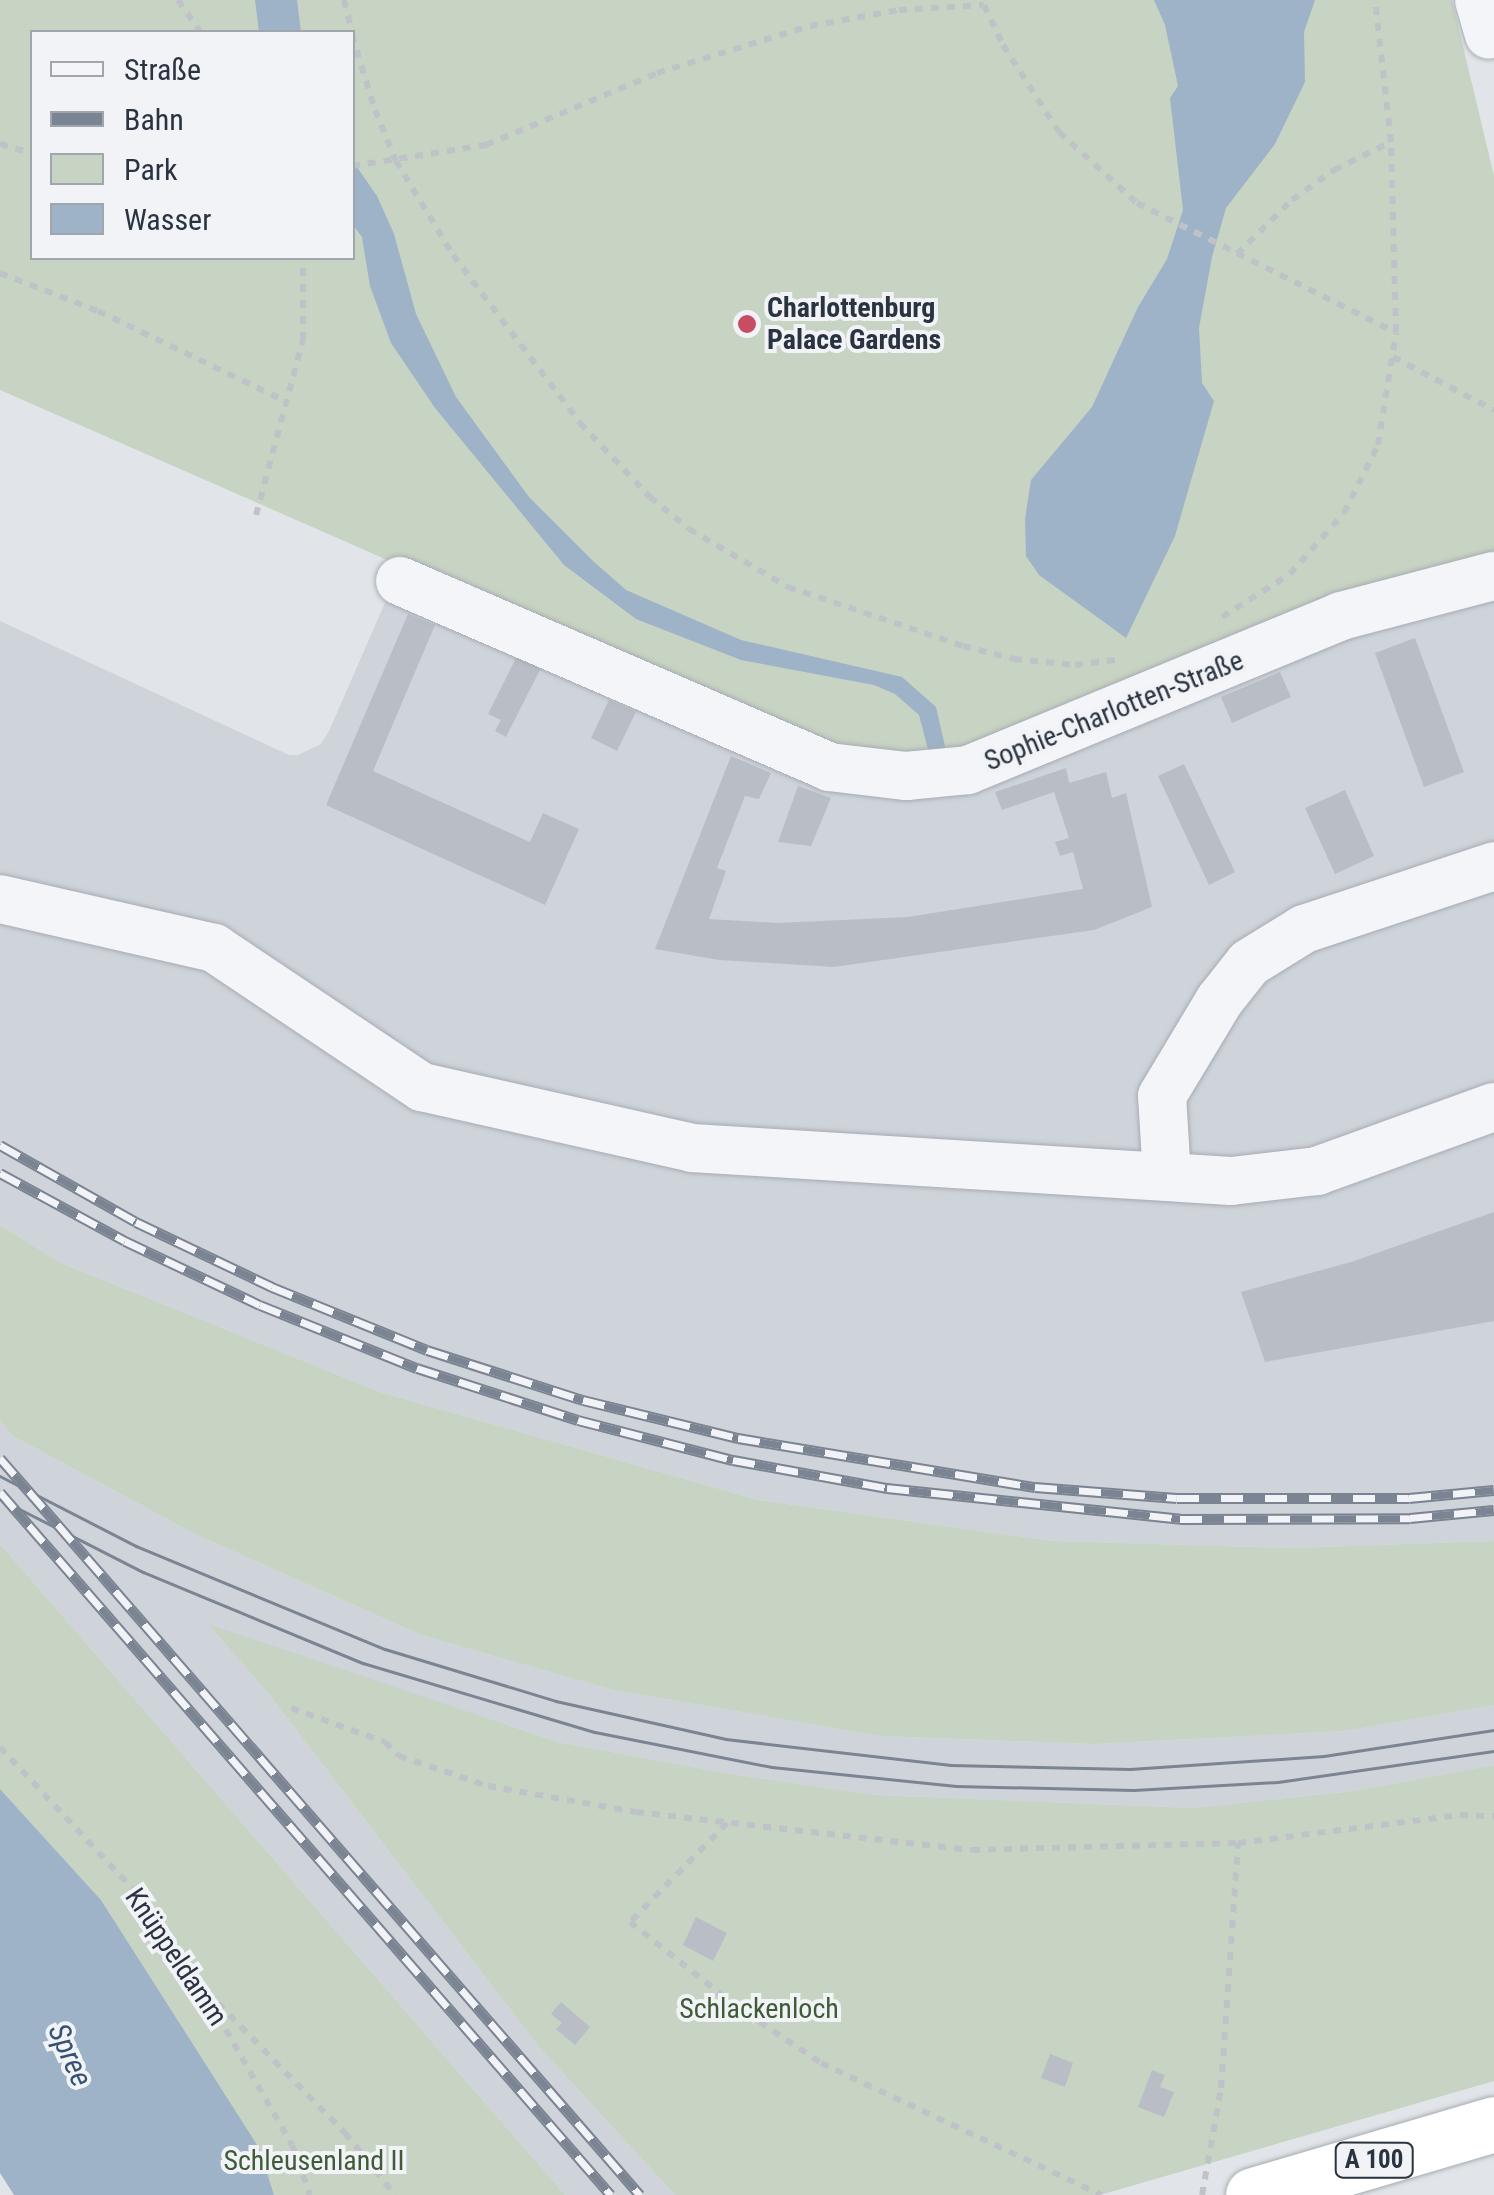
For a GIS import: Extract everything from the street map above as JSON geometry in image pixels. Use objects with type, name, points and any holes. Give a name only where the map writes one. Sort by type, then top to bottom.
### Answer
[{"type":"highway","name":"A 100","points":[[1253,2195],[1494,2124]]},
{"type":"lane","name":"Sophie-Charlotten-Straße","points":[[400,582],[829,767],[906,776],[968,770],[1342,616],[1494,576]]},
{"type":"lane","points":[[1167,1177],[1162,1096],[1219,1001],[1249,964],[1304,929],[1494,866]]},
{"type":"lane","points":[[0,900],[214,948],[422,1087],[692,1148],[1231,1181],[1317,1171],[1494,1108]]},
{"type":"path","points":[[178,0],[199,30]]},
{"type":"path","points":[[344,0],[351,30]]},
{"type":"path","points":[[1209,626],[1290,574],[1344,513],[1378,444],[1396,332],[1391,142],[1375,0]]},
{"type":"path","points":[[355,165],[486,145],[657,73],[810,26],[899,10],[984,3],[1003,45],[1059,132],[1137,203],[1396,332]]},
{"type":"path","points":[[355,44],[374,110],[396,161],[452,255],[580,424],[650,497],[689,529],[788,587],[963,646],[1014,659],[1074,665],[1124,659]]},
{"type":"path","points":[[1238,254],[1292,200],[1334,170],[1391,142]]},
{"type":"path","points":[[0,144],[30,152]]},
{"type":"path","points":[[256,515],[303,340],[303,260]]},
{"type":"path","points":[[0,273],[98,311],[287,402]]},
{"type":"path","points":[[1393,357],[1494,410]]},
{"type":"path","points":[[291,1708],[384,1742],[400,1756],[488,1786],[728,1822],[972,1850],[1238,1844],[1460,1815],[1494,1816]]},
{"type":"path","name":"Knüppeldamm","points":[[0,1747],[147,1904],[202,1988],[292,2145],[310,2195]]},
{"type":"path","points":[[728,1822],[630,1922],[733,2004],[821,2063],[1102,2195]]},
{"type":"path","points":[[1202,2195],[1221,2088],[1238,1844]]},
{"type":"path","points":[[202,1988],[344,2133],[394,2195]]},
{"type":"shaded area","points":[[1494,556],[1494,1541],[1292,1548],[1053,1541],[758,1500],[380,1392],[61,1263],[0,1225],[0,621],[289,755],[298,755],[321,744],[329,731],[401,566]]},
{"type":"shaded area","points":[[0,1421],[13,1436],[195,1534],[421,1635],[613,1690],[879,1736],[1095,1744],[1345,1731],[1494,1705],[1494,1765],[1353,1791],[1193,1808],[876,1795],[725,1773],[558,1742],[210,1626],[268,1693],[539,2047],[675,2195],[565,2195],[0,1544]]},
{"type":"green space","name":"Charlottenburg Palace Gardens","points":[[0,0],[1452,0],[1494,176],[1494,556],[989,751],[847,753],[401,566],[0,390]]},
{"type":"green space","points":[[0,1225],[61,1263],[380,1392],[758,1500],[1053,1541],[1292,1548],[1494,1541],[1494,1705],[1345,1731],[1095,1744],[879,1736],[613,1690],[421,1635],[195,1534],[13,1436],[0,1421]]},
{"type":"green space","name":"Schleusenland II","points":[[0,1544],[565,2195],[274,2195],[258,2148],[101,1900],[0,1789]]},
{"type":"green space","name":"Schlackenloch","points":[[208,1624],[558,1742],[725,1773],[876,1795],[1193,1808],[1353,1791],[1494,1765],[1494,2081],[1100,2195],[675,2195],[539,2047],[268,1693]]},
{"type":"water","points":[[255,0],[297,0],[301,30],[259,30]]},
{"type":"water","points":[[1154,0],[1315,0],[1304,32],[1305,82],[1275,144],[1226,208],[1199,328],[1202,383],[1214,401],[1175,536],[1126,638],[1039,575],[1026,556],[1025,519],[1031,480],[1092,407],[1138,307],[1167,259],[1183,210],[1170,98],[1178,86],[1165,25]]},
{"type":"water","points":[[355,164],[377,196],[394,234],[416,314],[456,397],[529,497],[593,561],[626,590],[741,640],[902,677],[936,707],[948,759],[931,761],[919,715],[895,694],[874,685],[741,660],[636,619],[564,565],[435,408],[391,343],[370,286],[362,237],[355,228]]},
{"type":"water","name":"Spree","points":[[0,1789],[101,1900],[259,2148],[274,2195],[14,2195],[0,2173]]},
{"type":"building","points":[[408,614],[435,625],[373,771],[530,842],[543,813],[579,829],[545,905],[326,805]]},
{"type":"building","points":[[1415,638],[1464,772],[1424,787],[1375,653]]},
{"type":"building","points":[[517,656],[541,668],[506,737],[495,731],[501,720],[488,714]]},
{"type":"building","points":[[1280,672],[1291,697],[1232,723],[1221,697]]},
{"type":"building","points":[[609,700],[636,712],[617,751],[591,738]]},
{"type":"building","points":[[731,756],[771,773],[759,799],[745,796],[717,868],[726,871],[709,919],[777,923],[908,917],[1083,889],[1073,852],[1060,856],[1055,842],[1069,838],[1054,792],[1002,810],[995,792],[1066,768],[1069,783],[1106,772],[1112,798],[1126,793],[1152,907],[1094,930],[834,967],[719,960],[655,949]]},
{"type":"building","points":[[1184,764],[1235,872],[1209,885],[1158,776]]},
{"type":"building","points":[[798,786],[831,798],[811,846],[778,842]]},
{"type":"building","points":[[1345,790],[1374,856],[1335,874],[1305,808]]},
{"type":"building","points":[[1494,1212],[1494,1321],[1265,1362],[1241,1292],[1351,1262]]},
{"type":"building","points":[[696,1917],[727,1933],[713,1961],[683,1945]]},
{"type":"building","points":[[561,2002],[590,2027],[575,2045],[556,2029],[562,2023],[551,2014]]},
{"type":"building","points":[[1050,2054],[1073,2063],[1065,2087],[1041,2078]]},
{"type":"building","points":[[1152,2070],[1165,2075],[1160,2087],[1174,2092],[1164,2117],[1138,2107]]},
{"type":"tram line","points":[[0,1476],[136,1546],[385,1649],[556,1701],[726,1739],[950,1765],[1130,1769],[1324,1756],[1494,1730]]},
{"type":"tram line","points":[[0,1499],[143,1572],[363,1663],[595,1732],[772,1767],[956,1786],[1134,1790],[1278,1782],[1494,1751]]},
{"type":"railway","points":[[0,1145],[136,1222],[272,1287],[427,1350],[583,1400],[738,1438],[1035,1487],[1177,1498],[1409,1498],[1494,1490]]},
{"type":"railway","points":[[0,1173],[125,1241],[260,1305],[417,1368],[578,1420],[733,1460],[887,1488],[1180,1519],[1410,1518],[1494,1510]]},
{"type":"railway","points":[[0,1458],[640,2195]]},
{"type":"railway","points":[[0,1492],[611,2195]]},
{"type":"place","name":"Charlottenburg Palace Gardens","points":[[747,324]]}]
